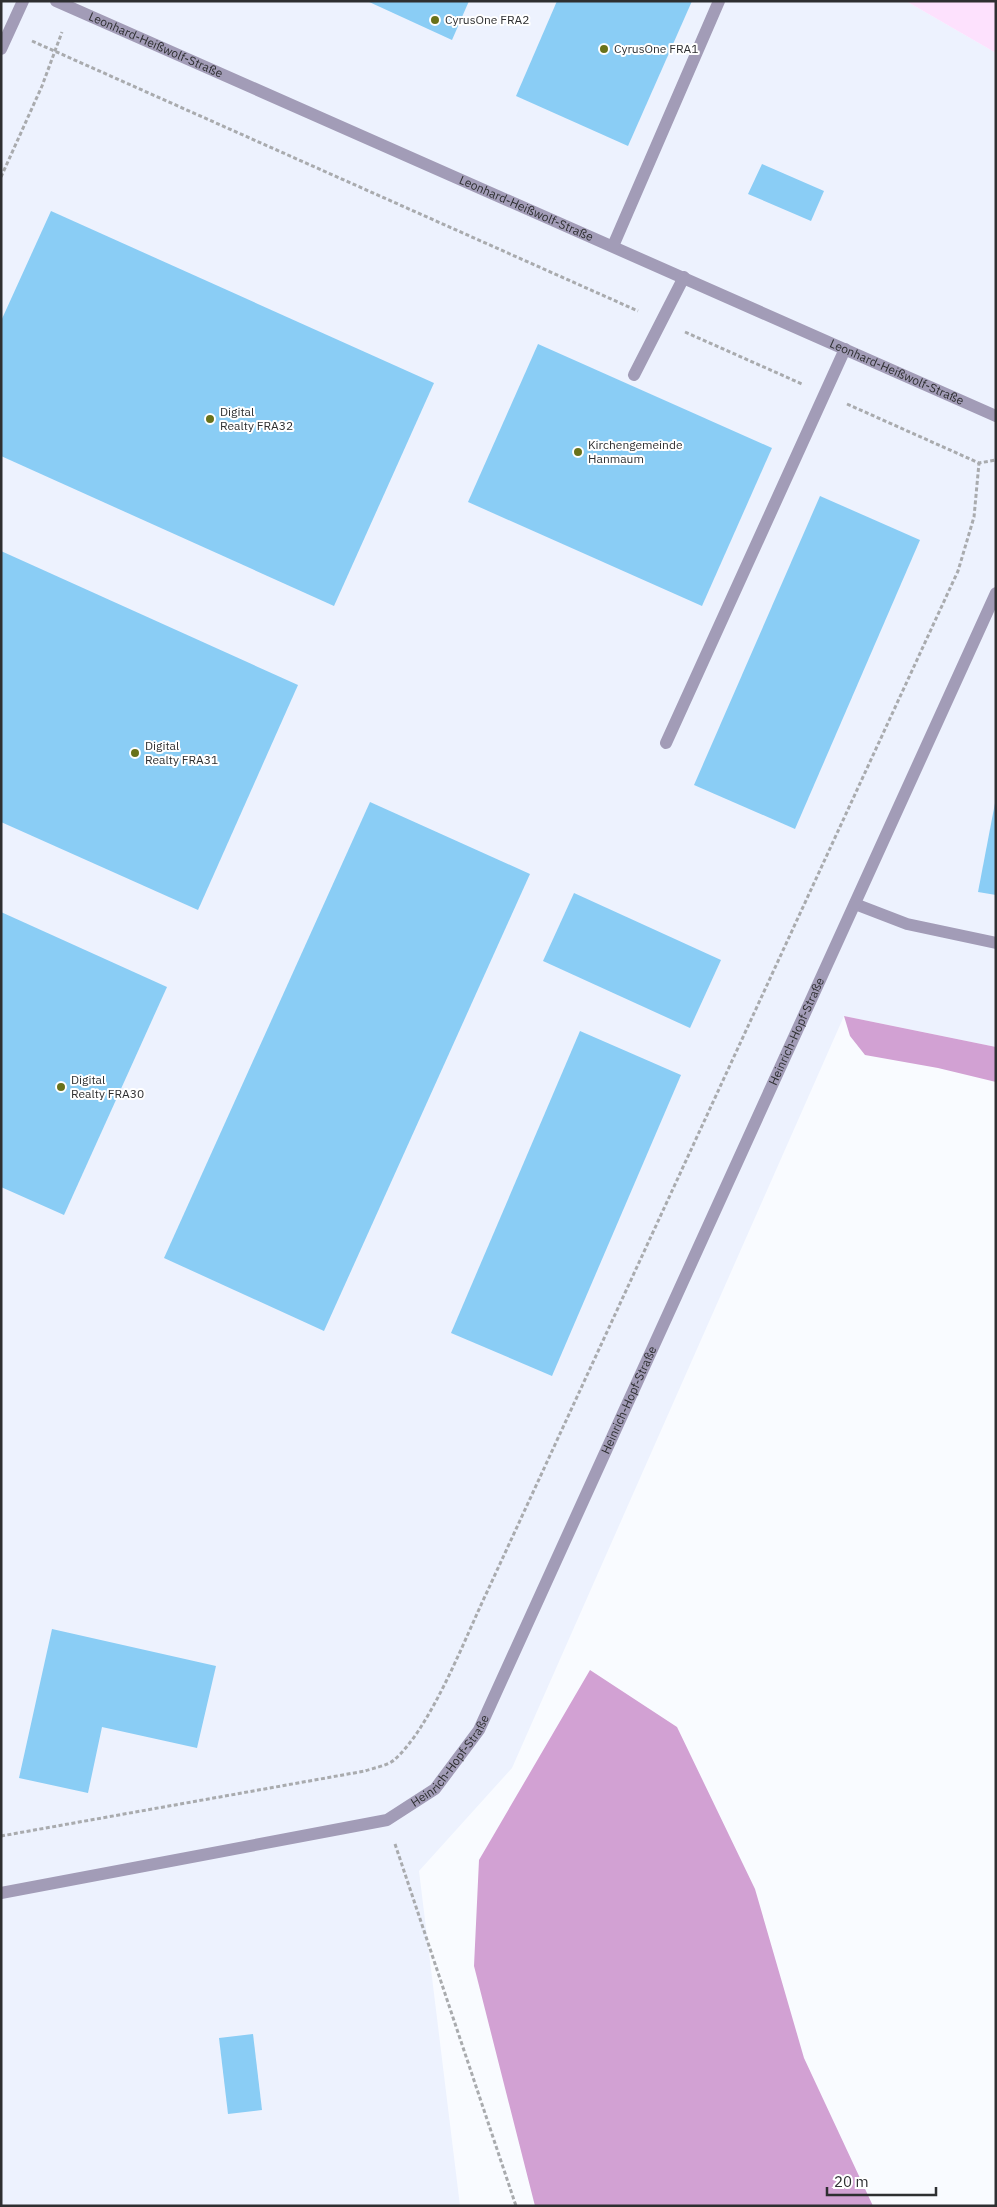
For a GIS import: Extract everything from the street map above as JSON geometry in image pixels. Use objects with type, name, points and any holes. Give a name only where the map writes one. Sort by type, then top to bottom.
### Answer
[{"type":"street","points":[[1,49],[23,1]]},
{"type":"street","name":"Leonhard-Heißwolf-Straße","points":[[56,1],[996,416]]},
{"type":"street","points":[[613,246],[719,1]]},
{"type":"street","points":[[634,375],[684,277]]},
{"type":"street","points":[[666,743],[845,349]]},
{"type":"street","name":"Heinrich-Hopf-Straße","points":[[1,1892],[387,1820],[435,1789],[479,1730],[996,594]]},
{"type":"street","points":[[855,904],[907,924],[996,944]]},
{"type":"path","points":[[1,176],[42,86],[53,50],[72,9]]},
{"type":"path","points":[[10,31],[979,463],[996,460]]},
{"type":"path","points":[[1,1836],[365,1771],[393,1762],[415,1735],[439,1694],[487,1592],[958,571],[974,518],[979,463]]},
{"type":"path","points":[[387,1820],[516,2206]]},
{"type":"shaded area","points":[[1,1],[906,1],[996,53],[996,1047],[844,1016],[512,1768],[419,1871],[460,2206],[1,2206]]},
{"type":"shaded area","points":[[906,1],[996,1],[996,53]]},
{"type":"shaded area","points":[[844,1016],[996,1047],[996,1082],[938,1068],[865,1055],[850,1036]]},
{"type":"shaded area","points":[[590,1670],[677,1727],[755,1889],[804,2058],[873,2206],[535,2206],[474,1966],[479,1860]]},
{"type":"building","name":"CyrusOne FRA2","points":[[367,1],[469,1],[452,40]]},
{"type":"building","name":"CyrusOne FRA1","points":[[557,1],[692,1],[628,146],[516,96]]},
{"type":"building","points":[[762,164],[824,191],[811,221],[748,194]]},
{"type":"building","name":"Digital Realty FRA32","points":[[51,211],[434,383],[334,606],[1,456],[1,321]]},
{"type":"building","points":[[538,344],[772,448],[702,606],[468,502]]},
{"type":"building","points":[[820,496],[920,540],[795,829],[694,785]]},
{"type":"building","name":"Digital Realty FRA31","points":[[1,551],[298,685],[198,910],[1,822]]},
{"type":"building","points":[[370,802],[530,874],[324,1331],[164,1258]]},
{"type":"building","points":[[996,803],[996,895],[978,892]]},
{"type":"building","points":[[574,893],[721,960],[690,1028],[543,961]]},
{"type":"building","name":"Digital Realty FRA30","points":[[1,912],[167,987],[64,1215],[1,1187]]},
{"type":"building","points":[[580,1031],[681,1075],[552,1376],[451,1333]]},
{"type":"building","points":[[52,1629],[216,1666],[197,1748],[102,1727],[88,1793],[19,1778]]},
{"type":"building","points":[[253,2034],[262,2110],[228,2114],[219,2038]]},
{"type":"place","name":"CyrusOne FRA2","points":[[435,20]]},
{"type":"place","name":"CyrusOne FRA1","points":[[604,49]]},
{"type":"place","name":"Digital Realty FRA32","points":[[210,419]]},
{"type":"place","name":"Kirchengemeinde Hanmaum","points":[[578,452]]},
{"type":"place","name":"Digital Realty FRA31","points":[[135,753]]},
{"type":"place","name":"Digital Realty FRA30","points":[[61,1087]]}]
